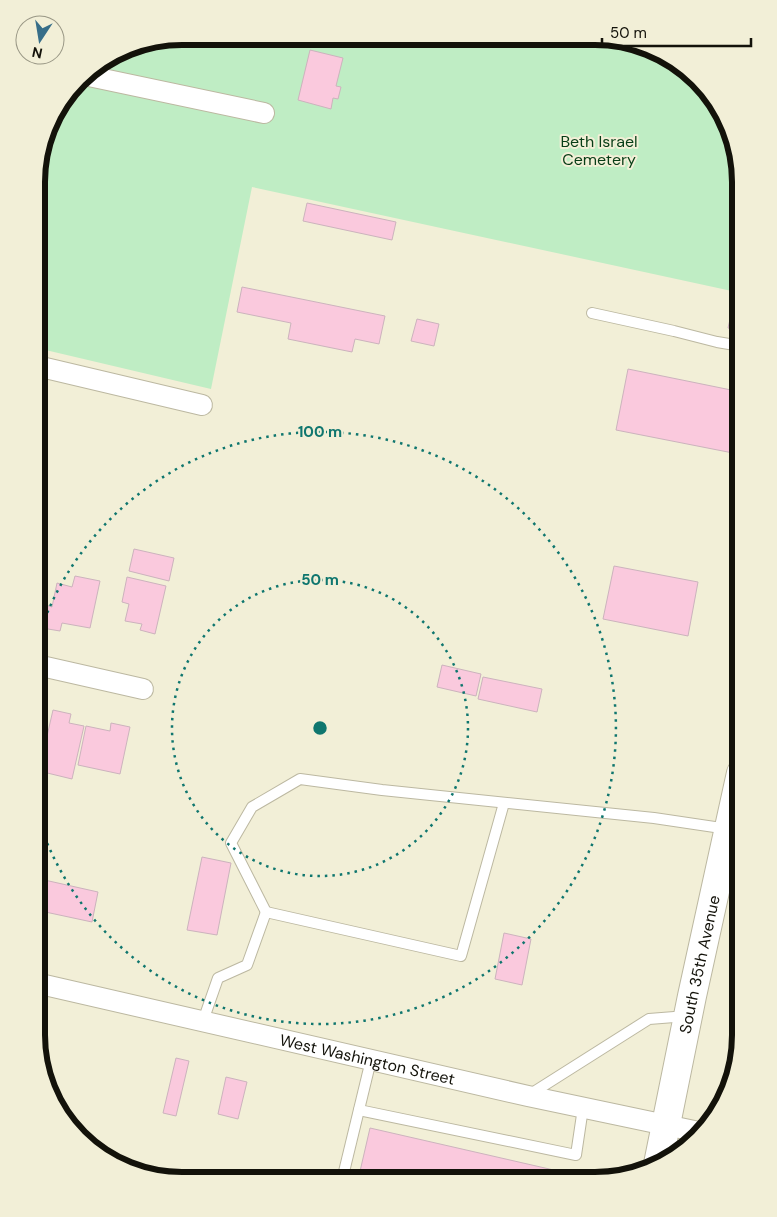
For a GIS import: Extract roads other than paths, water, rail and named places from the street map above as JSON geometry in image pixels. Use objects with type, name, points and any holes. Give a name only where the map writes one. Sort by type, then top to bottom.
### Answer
[{"type":"main road","name":"South 35th Avenue","points":[[660,1156],[732,814]]},
{"type":"street","points":[[94,77],[264,114]]},
{"type":"street","points":[[45,368],[202,405]]},
{"type":"street","points":[[45,666],[142,689]]},
{"type":"street","name":"West Washington Street","points":[[45,985],[528,1096],[693,1131]]},
{"type":"lane","points":[[592,312],[732,345]]},
{"type":"lane","points":[[203,1021],[218,978],[247,965],[266,912],[231,843],[252,807],[300,779],[382,790],[654,818],[729,829]]},
{"type":"lane","points":[[266,912],[461,956],[504,803]]},
{"type":"lane","points":[[528,1096],[649,1019],[688,1016]]},
{"type":"lane","points":[[344,1172],[371,1060]]},
{"type":"lane","points":[[359,1110],[576,1155],[583,1108]]},
{"type":"park label","name":"Beth Israel Cemetery","points":[[599,150]]}]
